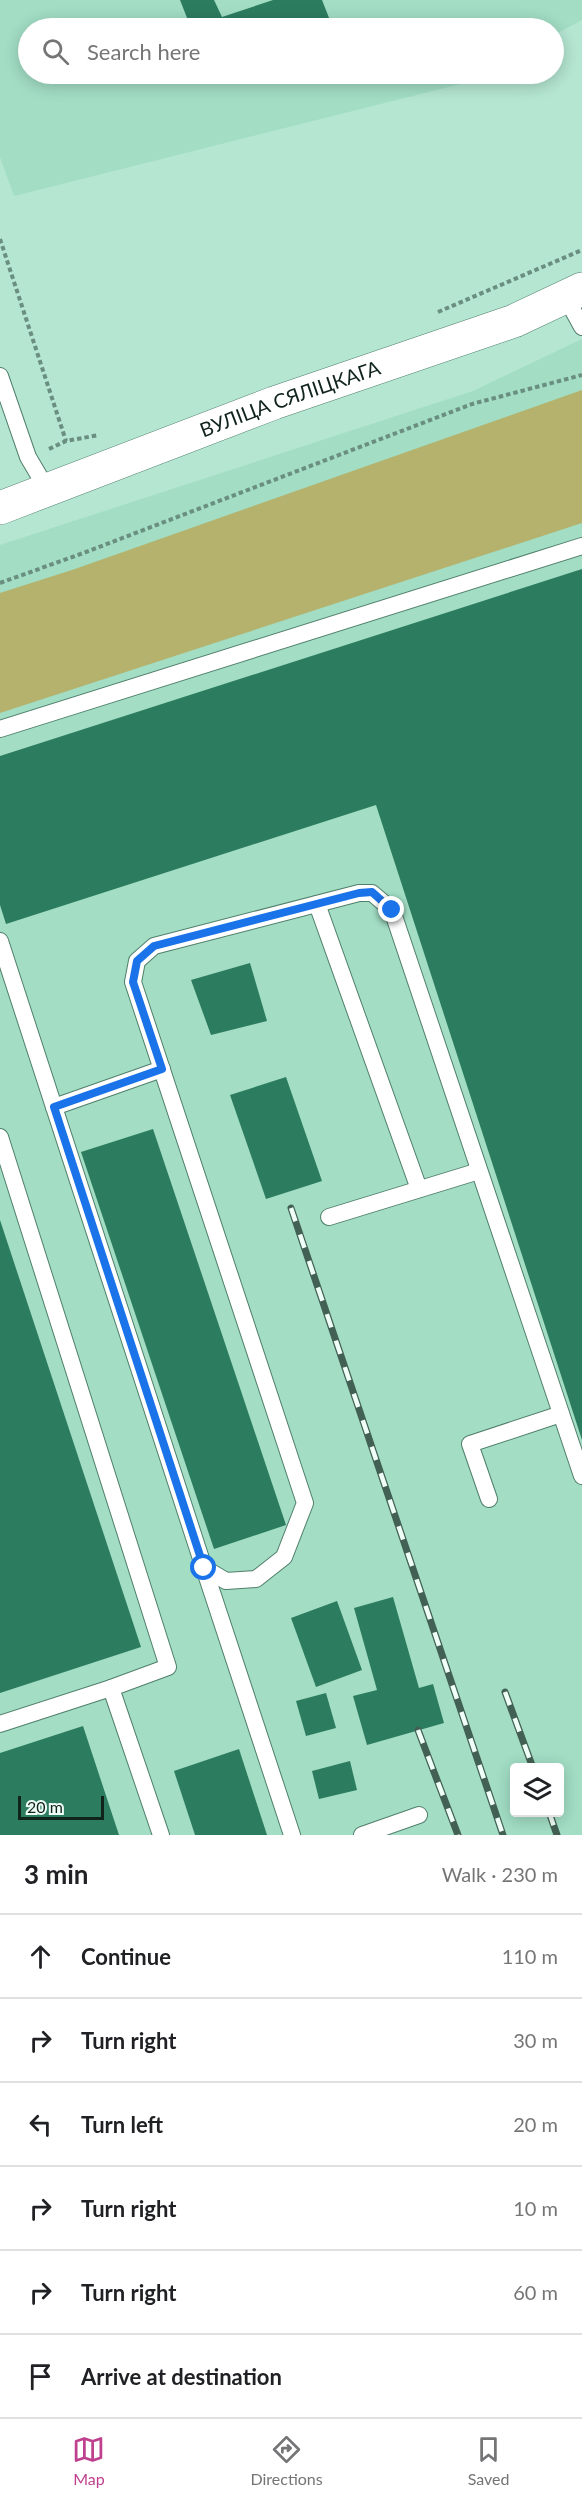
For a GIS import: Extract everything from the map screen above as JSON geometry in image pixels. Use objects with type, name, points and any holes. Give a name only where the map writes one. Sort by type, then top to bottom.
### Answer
[{"type":"main road","name":"ВУЛІЦА СЯЛІЦКАГА","points":[[0,508],[274,403],[514,321],[574,293]]},
{"type":"lane","points":[[574,293],[582,327]]},
{"type":"lane","points":[[0,376],[28,458],[48,491]]},
{"type":"lane","points":[[0,729],[582,546]]},
{"type":"lane","points":[[204,1568],[226,1581],[256,1579],[284,1557],[305,1503],[133,982],[137,961],[154,946],[359,893],[372,892],[392,910],[582,1476]]},
{"type":"lane","points":[[317,904],[419,1189]]},
{"type":"lane","points":[[0,941],[292,1835]]},
{"type":"lane","points":[[54,1107],[162,1069]]},
{"type":"lane","points":[[0,1137],[168,1667],[0,1724]]},
{"type":"lane","points":[[329,1217],[480,1171]]},
{"type":"lane","points":[[489,1499],[470,1444],[561,1414]]},
{"type":"lane","points":[[111,1688],[161,1835]]},
{"type":"lane","points":[[369,1834],[419,1815]]},
{"type":"path","points":[[0,240],[66,441]]},
{"type":"path","points":[[0,583],[472,404],[582,375]]},
{"type":"shaded area","points":[[0,0],[582,0],[582,20],[564,30],[564,18],[18,18],[18,84],[461,84],[14,196],[0,157]]},
{"type":"shaded area","points":[[582,339],[582,1835],[0,1835],[0,545],[473,391]]},
{"type":"shaded area","points":[[582,390],[582,523],[0,713],[0,593],[75,569]]},
{"type":"building","points":[[180,0],[214,0],[222,17],[273,0],[322,0],[329,18],[187,18]]},
{"type":"building","points":[[582,569],[582,1440],[376,805],[6,924],[0,905],[0,756]]},
{"type":"building","points":[[250,963],[267,1021],[211,1035],[191,980]]},
{"type":"building","points":[[286,1077],[322,1181],[266,1199],[230,1095]]},
{"type":"building","points":[[153,1129],[286,1525],[214,1549],[81,1152]]},
{"type":"building","points":[[0,1220],[141,1647],[0,1693]]},
{"type":"building","points":[[393,1597],[419,1688],[433,1684],[444,1723],[367,1745],[353,1696],[377,1690],[354,1608]]},
{"type":"building","points":[[337,1601],[362,1670],[316,1687],[291,1618]]},
{"type":"building","points":[[326,1693],[336,1728],[306,1736],[296,1701]]},
{"type":"building","points":[[83,1726],[119,1835],[0,1835],[0,1753]]},
{"type":"building","points":[[239,1749],[267,1835],[195,1835],[174,1771]]},
{"type":"building","points":[[350,1761],[357,1790],[319,1799],[312,1771]]},
{"type":"railway","points":[[291,1208],[503,1835]]},
{"type":"railway","points":[[505,1692],[531,1763]]},
{"type":"railway","points":[[418,1730],[458,1835]]},
{"type":"railway","points":[[551,1817],[557,1835]]},
{"type":"route","points":[[204,1568],[54,1107],[162,1069],[133,982],[137,961],[154,946],[359,893],[372,892],[392,910]]}]
